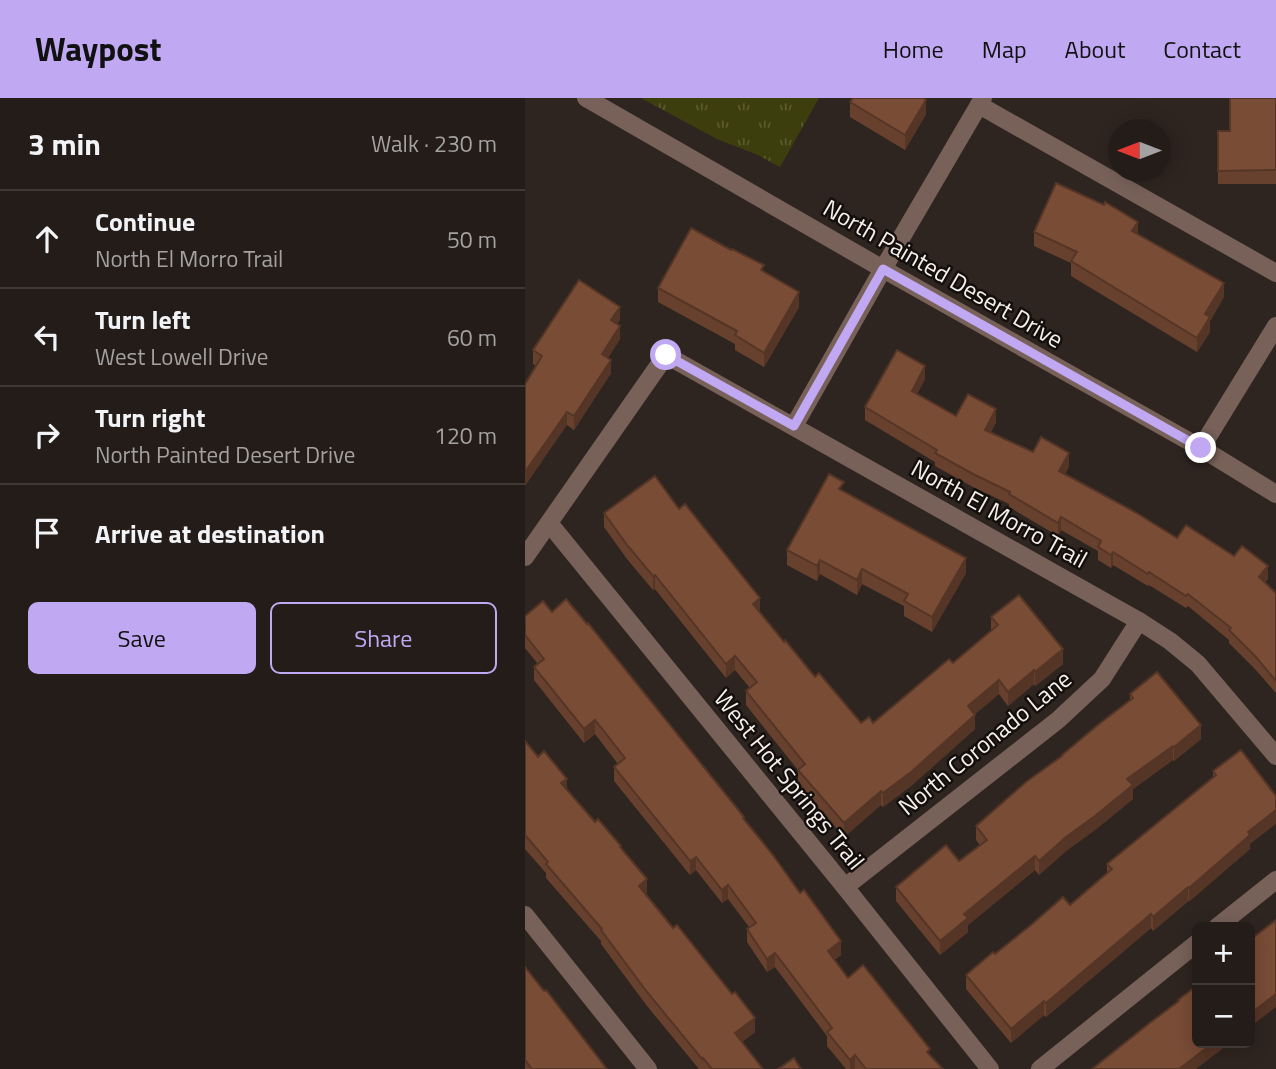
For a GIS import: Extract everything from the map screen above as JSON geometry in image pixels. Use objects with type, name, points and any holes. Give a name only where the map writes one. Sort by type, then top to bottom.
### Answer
[{"type":"street","name":"North Painted Desert Drive","points":[[586,98],[1201,448],[1276,494]]},
{"type":"street","points":[[794,426],[981,101],[1276,273]]},
{"type":"street","points":[[1201,448],[1276,326]]},
{"type":"street","name":"North El Morro Trail","points":[[549,523],[666,355],[1170,641],[1198,664],[1276,755]]},
{"type":"street","points":[[525,557],[549,523]]},
{"type":"street","name":"West Hot Springs Trail","points":[[549,523],[990,1069]]},
{"type":"street","name":"North Coronado Lane","points":[[845,887],[1058,720],[1102,679],[1139,621]]},
{"type":"street","points":[[1223,922],[1276,880]]},
{"type":"street","points":[[525,915],[648,1069]]},
{"type":"street","points":[[1041,1069],[1192,947]]},
{"type":"green space","points":[[641,98],[819,98],[780,167],[717,139]]},
{"type":"building","points":[[853,98],[926,100],[905,135],[850,102]]},
{"type":"building","points":[[1230,98],[1276,98],[1276,170],[1218,171],[1218,131],[1230,131]]},
{"type":"building","points":[[1056,183],[1104,205],[1105,202],[1138,222],[1132,231],[1224,283],[1205,314],[1210,317],[1197,338],[1071,261],[1077,252],[1034,232]]},
{"type":"building","points":[[691,228],[764,265],[761,270],[799,292],[764,353],[735,335],[737,331],[658,288]]},
{"type":"building","points":[[579,280],[620,307],[611,320],[620,326],[602,354],[611,360],[574,416],[567,412],[525,472],[525,384],[542,356],[533,350]]},
{"type":"building","points":[[897,350],[925,366],[912,391],[956,416],[968,394],[996,409],[985,430],[1033,452],[1041,437],[1069,453],[1059,471],[1177,538],[1186,525],[1234,556],[1242,546],[1268,566],[1259,577],[1276,593],[1276,681],[1229,630],[1231,628],[1188,594],[1186,596],[1113,552],[1111,555],[1098,547],[1101,541],[1061,517],[1058,523],[1009,494],[1010,492],[935,453],[937,450],[865,407]]},
{"type":"building","points":[[829,474],[844,482],[839,489],[966,558],[932,617],[904,601],[908,594],[862,569],[857,580],[820,560],[817,566],[787,550]]},
{"type":"building","points":[[655,476],[679,509],[685,504],[760,598],[753,604],[784,642],[785,640],[815,677],[819,673],[861,723],[869,717],[873,723],[949,659],[953,663],[998,625],[991,617],[1019,595],[1063,649],[1008,692],[999,680],[968,706],[975,715],[911,772],[883,793],[881,791],[844,823],[798,770],[805,764],[746,691],[757,682],[735,656],[726,664],[655,575],[653,576],[627,545],[604,513]]},
{"type":"building","points":[[566,599],[744,817],[800,893],[804,890],[841,941],[828,951],[848,978],[863,965],[930,1049],[927,1052],[943,1069],[866,1069],[855,1055],[850,1060],[827,1032],[832,1028],[775,953],[767,959],[747,929],[756,923],[728,885],[722,890],[696,857],[690,861],[614,767],[625,758],[595,720],[584,729],[534,667],[544,659],[525,635],[525,616],[543,601],[552,612]]},
{"type":"building","points":[[1157,672],[1201,725],[1127,779],[1133,785],[1039,861],[1035,856],[964,914],[968,918],[940,941],[896,887],[946,845],[959,861],[987,840],[976,826],[1026,782],[1133,698],[1130,694]]},
{"type":"building","points":[[525,741],[538,757],[544,751],[567,779],[561,783],[595,822],[598,819],[647,879],[639,886],[673,928],[677,925],[732,994],[735,992],[755,1018],[735,1033],[763,1069],[712,1069],[647,992],[602,929],[546,864],[548,862],[525,835]]},
{"type":"building","points":[[1241,750],[1276,796],[1276,810],[1248,832],[1250,835],[1189,888],[1153,917],[1151,914],[1046,1003],[1044,1001],[1011,1029],[966,975],[1063,897],[1070,905],[1112,869],[1107,864],[1216,775],[1213,771]]},
{"type":"building","points":[[1276,920],[1276,994],[1255,1010],[1255,985],[1255,936]]},
{"type":"building","points":[[525,967],[607,1069],[532,1069],[525,1060]]},
{"type":"building","points":[[1192,989],[1192,1048],[1206,1048],[1179,1069],[1092,1069],[1179,1001]]},
{"type":"building","points":[[794,1058],[801,1069],[778,1069]]},
{"type":"route","points":[[666,355],[794,426],[883,269],[1201,448]]}]
